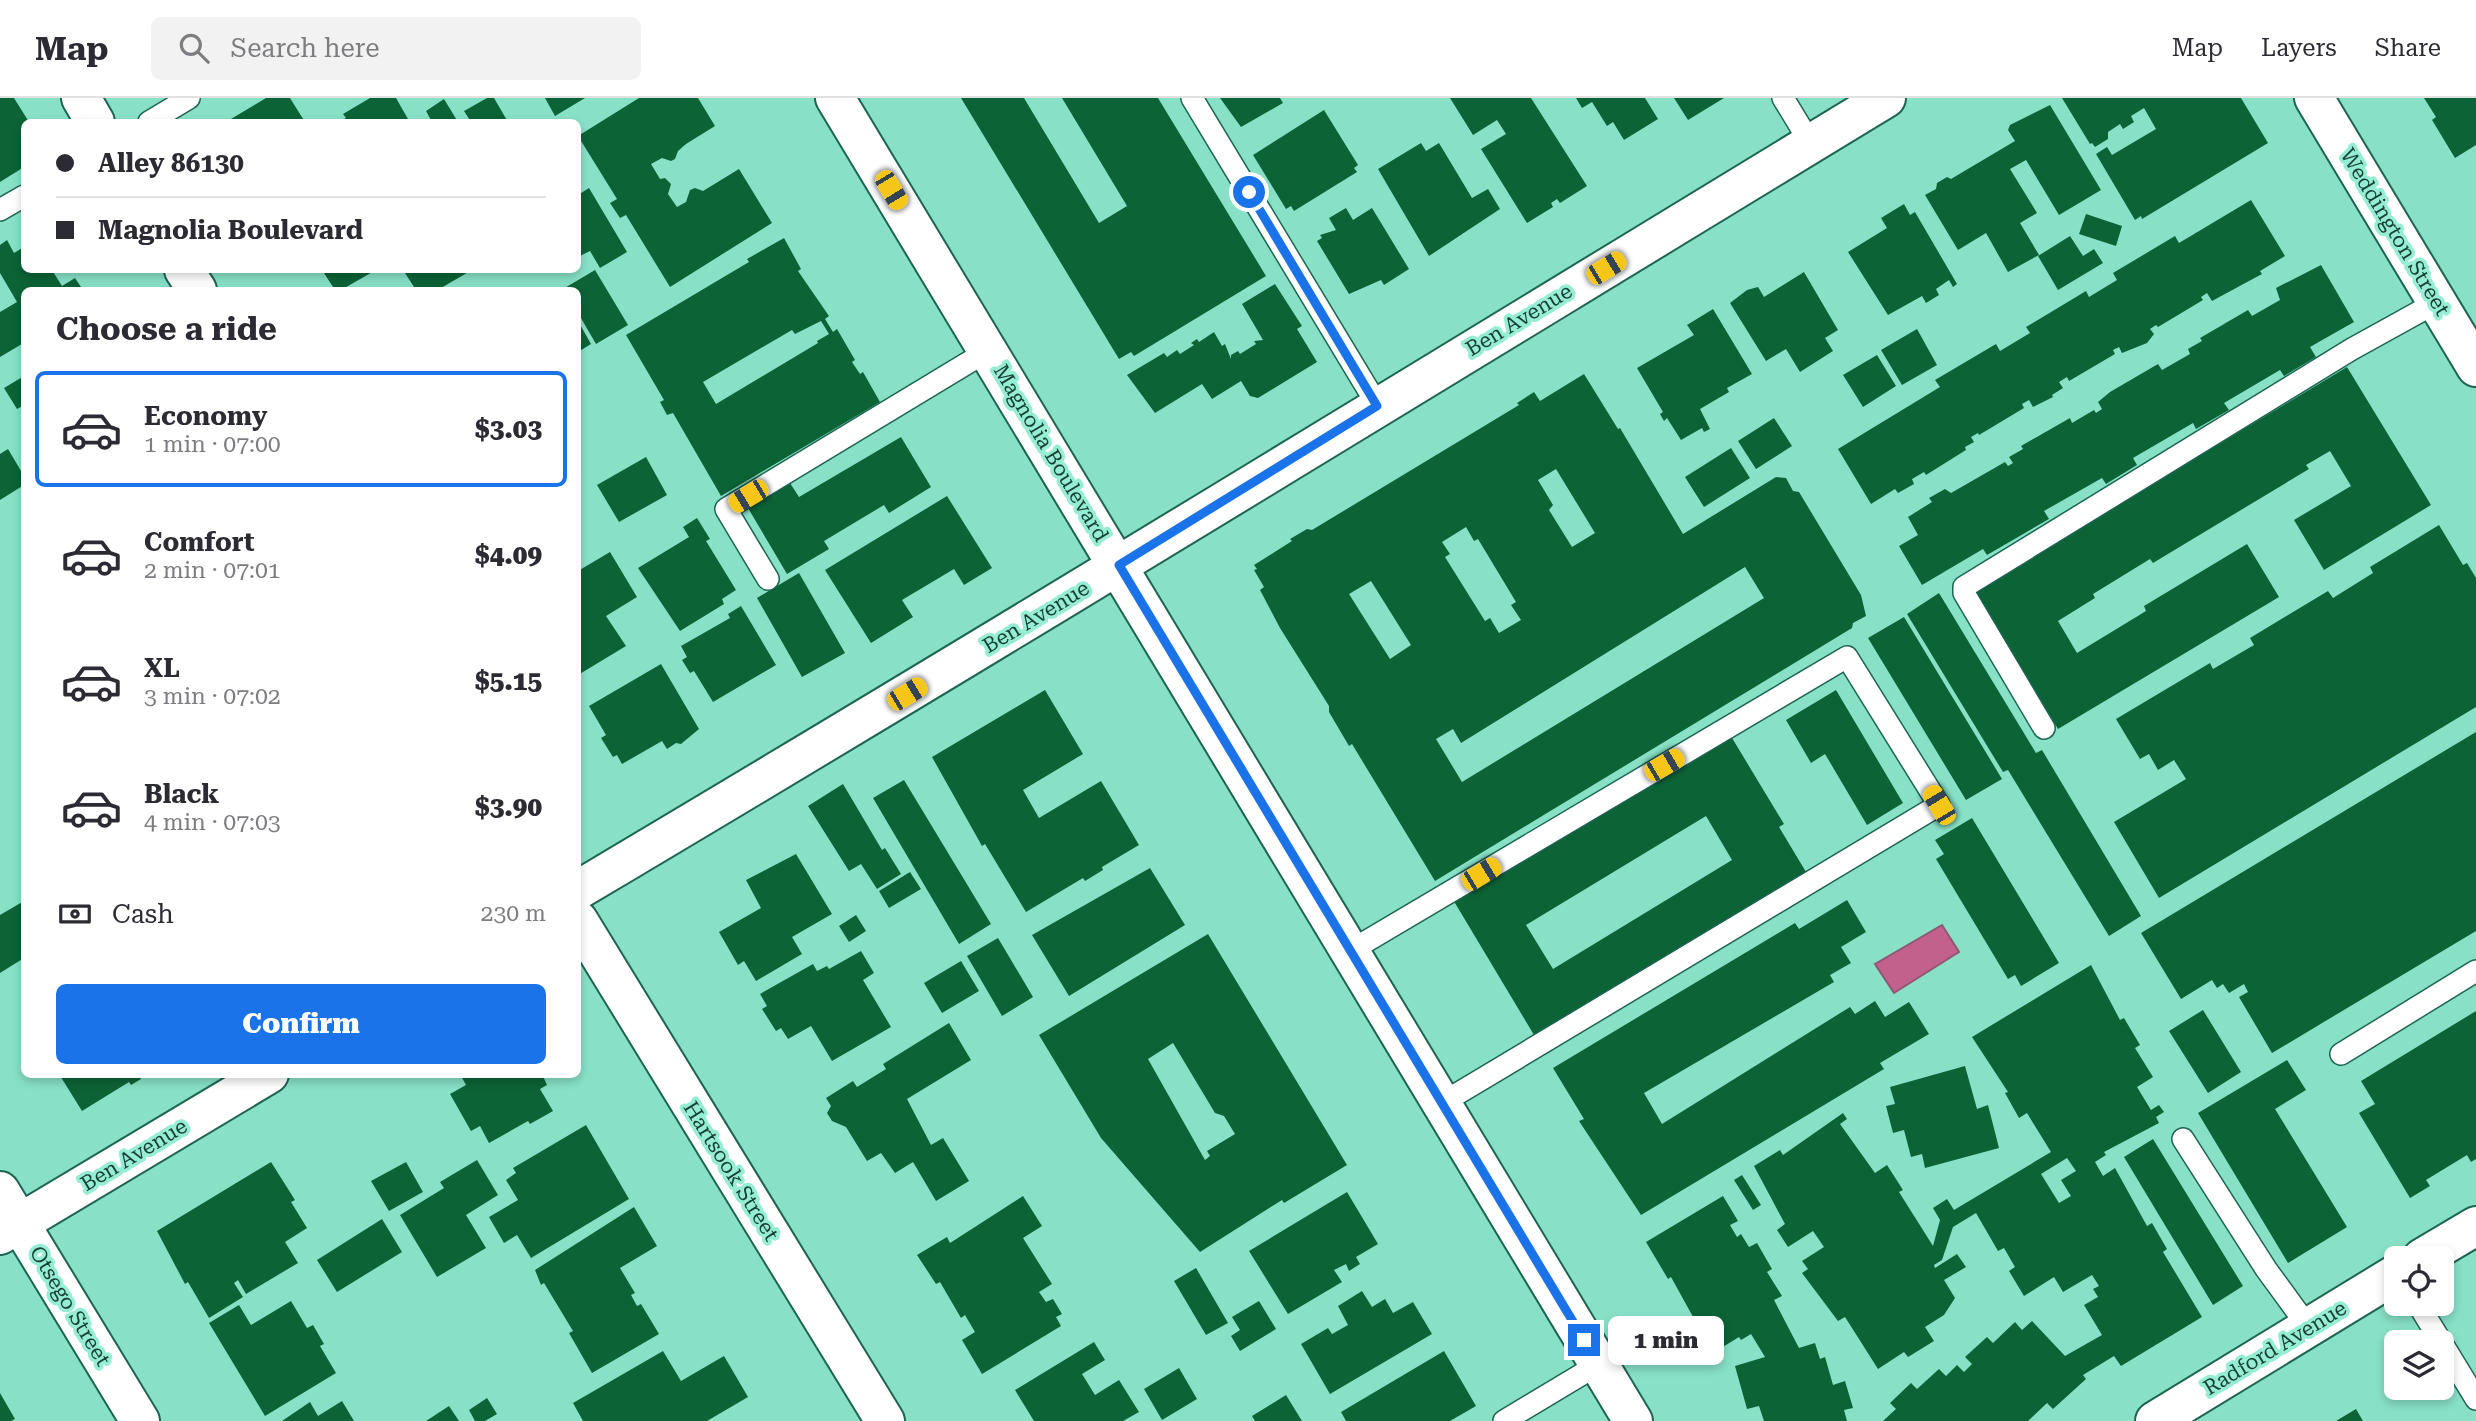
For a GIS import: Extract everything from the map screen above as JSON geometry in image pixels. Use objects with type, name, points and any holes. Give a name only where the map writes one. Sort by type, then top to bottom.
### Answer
[{"type":"street","points":[[81,98],[94,119]]},
{"type":"street","name":"Magnolia Boulevard","points":[[835,98],[1633,1421]]},
{"type":"street","name":"Ben Avenue","points":[[581,888],[1119,565],[1886,98]]},
{"type":"street","name":"Weddington Street","points":[[2314,98],[2476,367]]},
{"type":"street","name":"Hartsook Street","points":[[581,925],[885,1421]]},
{"type":"street","name":"Ben Avenue","points":[[10,1229],[262,1078]]},
{"type":"street","name":"Otsego Street","points":[[0,1191],[10,1229],[140,1421]]},
{"type":"street","points":[[2442,1246],[2476,1226]]},
{"type":"street","name":"Radford Avenue","points":[[2155,1421],[2384,1281]]},
{"type":"lane","points":[[154,119],[190,98]]},
{"type":"lane","points":[[1192,98],[1377,406]]},
{"type":"lane","points":[[1783,98],[1811,144]]},
{"type":"lane","points":[[0,211],[21,198]]},
{"type":"lane","points":[[2044,728],[1964,593],[1964,587],[2353,349],[2437,302]]},
{"type":"lane","points":[[768,579],[726,509],[989,350]]},
{"type":"lane","points":[[1350,951],[1847,657],[1939,805],[1442,1103]]},
{"type":"lane","points":[[2341,1054],[2476,971]]},
{"type":"lane","points":[[2183,1139],[2266,1269],[2309,1328]]},
{"type":"lane","points":[[2425,1316],[2476,1399]]},
{"type":"lane","points":[[1504,1421],[1599,1364]]},
{"type":"shaded area","points":[[1942,925],[1959,952],[1894,993],[1875,964]]},
{"type":"building","points":[[0,98],[14,98],[27,119],[21,119],[21,169],[0,182]]},
{"type":"building","points":[[266,98],[290,98],[303,119],[231,119]]},
{"type":"building","points":[[370,98],[396,98],[408,119],[344,119],[346,118],[343,114]]},
{"type":"building","points":[[487,98],[494,98],[506,119],[469,119],[464,111]]},
{"type":"building","points":[[545,98],[585,98],[555,116]]},
{"type":"building","points":[[639,98],[698,98],[715,126],[686,144],[678,151],[675,159],[671,161],[662,158],[651,164],[660,179],[665,178],[671,184],[668,194],[677,207],[686,202],[690,190],[695,188],[703,191],[739,169],[772,223],[670,287],[626,215],[620,218],[610,203],[617,199],[581,141],[581,134]]},
{"type":"building","points":[[961,98],[1024,98],[1099,223],[1127,206],[1062,98],[1158,98],[1266,276],[1134,356],[1131,352],[1119,359]]},
{"type":"building","points":[[1220,98],[1280,98],[1283,103],[1241,127]]},
{"type":"building","points":[[1450,98],[1531,98],[1587,186],[1560,203],[1557,199],[1551,203],[1553,207],[1527,223],[1481,149],[1506,134],[1497,120],[1473,135]]},
{"type":"building","points":[[1576,98],[1645,98],[1658,119],[1624,140],[1613,122],[1607,126],[1592,102],[1582,108]]},
{"type":"building","points":[[1674,98],[1724,98],[1688,120]]},
{"type":"building","points":[[2062,98],[2241,98],[2268,143],[2142,219],[2141,216],[2135,220],[2096,154],[2107,147],[2112,155],[2156,129],[2144,108],[2131,116],[2134,122],[2123,129],[2120,124],[2108,132],[2108,139],[2095,147],[2090,144]]},
{"type":"building","points":[[2424,98],[2476,98],[2476,145],[2455,158],[2432,120],[2436,117]]},
{"type":"building","points":[[444,99],[456,119],[430,119],[426,111]]},
{"type":"building","points":[[2050,105],[2101,190],[2059,215],[2026,160],[2010,169],[2037,213],[2020,223],[2039,255],[2008,272],[1986,233],[1958,250],[1925,195],[1936,189],[1937,183],[1947,177],[1951,179],[2015,141],[2008,130],[2010,125]]},
{"type":"building","points":[[1324,110],[1358,165],[1354,168],[1357,172],[1294,211],[1291,206],[1286,209],[1253,155]]},
{"type":"building","points":[[1421,143],[1426,151],[1439,143],[1472,198],[1488,189],[1500,209],[1429,256],[1378,169]]},
{"type":"building","points":[[589,188],[627,252],[600,268],[590,251],[581,256],[581,193]]},
{"type":"building","points":[[2251,200],[2285,256],[2260,271],[2262,274],[2212,301],[2207,293],[2201,297],[2203,300],[2150,329],[2154,334],[2147,343],[2122,353],[2119,347],[2113,350],[2115,354],[2069,381],[2067,377],[2059,382],[2063,388],[2052,395],[2053,397],[2033,407],[2029,400],[2022,404],[2024,408],[1971,437],[1974,442],[1965,447],[1966,450],[1926,475],[1924,472],[1912,479],[1914,484],[1898,493],[1895,489],[1871,504],[1838,449],[1940,387],[1935,380],[1996,344],[2000,351],[2030,333],[2026,327],[2086,291],[2089,297],[2117,280],[2113,273],[2175,236],[2179,243]]},
{"type":"building","points":[[1904,204],[1910,215],[1915,212],[1957,284],[1953,287],[1949,280],[1936,289],[1939,295],[1926,303],[1922,296],[1888,315],[1848,252],[1887,228],[1881,218]]},
{"type":"building","points":[[1346,208],[1353,220],[1372,208],[1409,269],[1384,285],[1381,280],[1349,294],[1317,241],[1322,238],[1320,235],[1336,230],[1329,218]]},
{"type":"building","points":[[2086,214],[2122,226],[2116,246],[2079,234]]},
{"type":"building","points":[[2070,236],[2083,256],[2094,249],[2103,263],[2058,290],[2038,256]]},
{"type":"building","points":[[784,238],[801,269],[798,271],[829,316],[825,319],[833,332],[837,329],[855,360],[852,362],[860,374],[863,372],[880,402],[721,496],[673,413],[667,415],[660,402],[664,400],[626,335],[749,262],[747,259]],"holes":[[[821,321],[829,334],[716,404],[703,382],[792,330],[795,334]]]},
{"type":"building","points":[[7,240],[14,253],[21,249],[21,273],[54,273],[62,286],[75,278],[81,287],[21,287],[21,345],[0,357],[0,312],[17,302],[0,273],[0,245]]},
{"type":"building","points":[[2321,265],[2354,322],[2310,347],[2316,357],[2284,376],[2280,370],[2224,403],[2229,410],[2196,429],[2193,423],[2133,458],[2137,465],[2106,484],[2102,478],[2044,511],[2049,519],[1987,555],[1983,549],[1922,585],[1899,546],[1918,535],[1908,517],[1932,502],[1929,498],[1945,489],[1951,493],[2005,462],[2008,466],[2013,463],[2009,457],[2023,449],[2021,446],[2070,418],[2072,423],[2094,410],[2096,413],[2102,409],[2098,402],[2110,392],[2158,364],[2162,370],[2190,354],[2188,349],[2202,341],[2200,338],[2248,310],[2252,316],[2280,300],[2276,288]]},
{"type":"building","points":[[595,270],[628,325],[596,344],[581,318],[581,287],[566,287]]},
{"type":"building","points":[[1804,272],[1838,330],[1825,338],[1833,351],[1800,372],[1786,349],[1766,361],[1730,303],[1747,290],[1758,287],[1764,297]]},
{"type":"building","points":[[324,273],[371,273],[346,287],[333,287]]},
{"type":"building","points":[[405,273],[467,273],[443,287],[414,287]]},
{"type":"building","points":[[1275,284],[1302,326],[1297,329],[1317,362],[1258,398],[1250,396],[1241,381],[1212,399],[1202,384],[1155,413],[1127,375],[1164,353],[1167,357],[1177,350],[1180,354],[1194,345],[1191,343],[1197,339],[1199,342],[1214,332],[1222,346],[1225,344],[1231,359],[1231,355],[1238,351],[1240,354],[1256,344],[1254,341],[1263,340],[1242,304]]},
{"type":"building","points":[[1713,309],[1752,374],[1727,388],[1729,392],[1700,409],[1710,429],[1704,432],[1702,428],[1681,440],[1667,418],[1664,421],[1660,414],[1663,412],[1637,368],[1694,335],[1687,325]]},
{"type":"building","points":[[581,326],[591,344],[581,350]]},
{"type":"building","points":[[1917,329],[1937,365],[1902,385],[1881,350]]},
{"type":"building","points":[[1877,355],[1896,386],[1863,407],[1843,375]]},
{"type":"building","points":[[2347,367],[2431,505],[2324,570],[2294,520],[2351,486],[2330,451],[2306,465],[2309,469],[2153,563],[2150,559],[2093,594],[2095,598],[2058,621],[2077,653],[2146,611],[2144,606],[2247,544],[2279,597],[2058,729],[1974,591]]},
{"type":"building","points":[[1584,374],[1618,429],[1620,428],[1683,534],[1776,477],[1786,478],[1793,491],[1799,492],[1861,595],[1866,616],[1853,623],[1852,628],[1435,881],[1352,744],[1349,746],[1329,712],[1329,706],[1280,628],[1260,590],[1264,587],[1254,565],[1292,541],[1290,539],[1307,529],[1312,530],[1519,405],[1517,403],[1534,392],[1540,401]],"holes":[[[1556,469],[1595,533],[1572,547],[1549,510],[1553,505],[1538,480]],[[1466,527],[1474,541],[1478,539],[1516,602],[1511,605],[1521,620],[1499,633],[1490,618],[1485,621],[1445,557],[1450,554],[1442,542]],[[1745,567],[1764,598],[1462,782],[1436,739],[1453,729],[1461,743]],[[1371,581],[1411,645],[1390,659],[1349,594]]]},
{"type":"building","points":[[21,378],[21,407],[17,409],[4,388]]},
{"type":"building","points":[[1774,418],[1792,446],[1756,469],[1738,441]]},
{"type":"building","points":[[901,437],[931,487],[889,513],[884,505],[824,541],[829,549],[787,574],[748,508],[790,483],[799,497]]},
{"type":"building","points":[[1731,448],[1750,478],[1704,507],[1685,477]]},
{"type":"building","points":[[8,449],[21,471],[21,487],[0,500],[0,454]]},
{"type":"building","points":[[646,457],[667,495],[619,522],[597,485]]},
{"type":"building","points":[[947,496],[992,568],[964,585],[954,569],[902,600],[913,617],[871,643],[825,570]]},
{"type":"building","points":[[697,518],[710,539],[706,541],[736,590],[722,599],[724,604],[680,631],[638,568],[689,537],[683,527]]},
{"type":"building","points":[[2439,525],[2463,565],[2467,563],[2476,578],[2476,707],[2159,898],[2114,822],[2186,779],[2174,760],[2158,770],[2149,754],[2140,759],[2116,719],[2210,663],[2213,669],[2254,645],[2250,638],[2328,591],[2333,598],[2373,573],[2370,567]]},
{"type":"building","points":[[610,552],[637,597],[606,616],[626,646],[581,673],[581,569]]},
{"type":"building","points":[[799,573],[845,653],[802,677],[757,598]]},
{"type":"building","points":[[1939,593],[2036,753],[2042,750],[2141,916],[2109,936],[2008,770],[2003,772],[1907,614]]},
{"type":"building","points":[[741,606],[776,665],[713,702],[694,671],[690,673],[682,660],[687,657],[681,646],[730,618],[728,614]]},
{"type":"building","points":[[1904,617],[2002,779],[1966,800],[1868,638]]},
{"type":"building","points":[[661,664],[699,729],[681,744],[676,743],[667,749],[662,741],[622,764],[617,755],[613,757],[601,738],[606,735],[589,706]]},
{"type":"building","points":[[1045,690],[1083,754],[1023,790],[1039,818],[1101,781],[1139,845],[1102,867],[1103,870],[1085,881],[1083,878],[1026,912],[985,844],[982,846],[932,757]]},
{"type":"building","points":[[1836,690],[1903,803],[1867,825],[1825,754],[1811,763],[1786,720]]},
{"type":"building","points":[[2476,732],[2476,931],[2272,1053],[2239,997],[2248,992],[2244,984],[2229,993],[2223,984],[2217,988],[2212,980],[2181,999],[2141,933]]},
{"type":"building","points":[[1729,733],[1784,824],[1779,827],[1812,882],[1540,1045],[1452,898]],"holes":[[[1706,816],[1732,860],[1553,969],[1526,925]]]},
{"type":"building","points":[[904,780],[991,924],[959,944],[873,798]]},
{"type":"building","points":[[843,784],[882,850],[885,848],[901,874],[877,889],[861,864],[849,871],[808,806]]},
{"type":"building","points":[[1972,818],[2059,963],[2021,986],[2015,975],[2008,979],[1936,859],[1944,854],[1935,840]]},
{"type":"building","points":[[796,854],[832,914],[792,937],[802,954],[756,981],[744,961],[738,965],[719,932],[761,908],[746,880]]},
{"type":"building","points":[[1150,868],[1185,925],[1069,996],[1032,935]]},
{"type":"building","points":[[910,872],[921,889],[889,908],[879,891]]},
{"type":"building","points":[[1847,900],[1866,932],[1841,947],[1851,963],[1830,975],[1834,982],[1644,1093],[1662,1124],[1850,1007],[1855,1014],[1875,1001],[1885,1017],[1909,1002],[1929,1034],[1880,1063],[1884,1069],[1641,1215],[1579,1121],[1584,1119],[1553,1068],[1795,923],[1799,929]]},
{"type":"building","points":[[21,903],[21,960],[0,973],[0,915]]},
{"type":"building","points":[[856,915],[866,931],[849,942],[839,926]]},
{"type":"building","points":[[1208,934],[1347,1165],[1284,1203],[1282,1200],[1200,1252],[1101,1138],[1039,1035]],"holes":[[[1173,1043],[1215,1113],[1224,1116],[1235,1134],[1207,1151],[1210,1156],[1205,1160],[1148,1059]]]},
{"type":"building","points":[[998,938],[1033,997],[1002,1016],[967,956]]},
{"type":"building","points":[[861,951],[874,973],[863,980],[891,1027],[832,1061],[811,1026],[788,1039],[781,1028],[776,1031],[762,1009],[767,1006],[760,994],[813,964],[817,971],[827,966],[829,969]]},
{"type":"building","points":[[961,961],[979,991],[942,1013],[924,983]]},
{"type":"building","points":[[2091,965],[2120,1020],[2124,1018],[2140,1045],[2135,1048],[2153,1077],[2137,1087],[2151,1110],[2159,1105],[2164,1112],[2156,1117],[2159,1123],[2104,1152],[2106,1155],[2095,1162],[2103,1176],[2115,1168],[2147,1226],[2152,1223],[2167,1249],[2163,1252],[2202,1317],[2121,1366],[2114,1356],[2083,1375],[2086,1379],[2053,1409],[2047,1403],[2028,1421],[1883,1421],[1896,1409],[1890,1403],[1911,1383],[1917,1389],[1939,1369],[1946,1376],[1957,1365],[1964,1372],[1972,1364],[1965,1357],[1987,1337],[1993,1343],[2015,1322],[2022,1330],[2032,1321],[2065,1356],[2102,1335],[2084,1305],[2098,1297],[2093,1289],[2099,1286],[2092,1275],[2063,1292],[2054,1277],[2024,1296],[2009,1271],[2015,1267],[2004,1248],[1998,1251],[1976,1213],[1953,1227],[1942,1260],[1934,1265],[1935,1268],[1957,1254],[1966,1267],[1944,1280],[1955,1298],[1944,1315],[1925,1327],[1934,1341],[1908,1357],[1904,1352],[1878,1369],[1845,1317],[1838,1321],[1802,1273],[1808,1269],[1802,1261],[1824,1247],[1813,1231],[1788,1247],[1777,1230],[1785,1224],[1754,1166],[1780,1150],[1783,1155],[1843,1113],[1847,1119],[1840,1124],[1875,1173],[1887,1165],[1903,1190],[1899,1192],[1933,1246],[1940,1220],[1933,1208],[1947,1199],[1954,1210],[2051,1152],[2027,1113],[2019,1118],[2005,1093],[2008,1092],[1972,1037]],"holes":[[[2067,1158],[2076,1171],[2061,1180],[2071,1196],[2059,1203],[2041,1174]]]},
{"type":"building","points":[[2203,1010],[2241,1072],[2208,1093],[2169,1031]]},
{"type":"building","points":[[2476,1011],[2476,1159],[2471,1162],[2467,1155],[2426,1180],[2430,1186],[2410,1198],[2359,1113],[2375,1104],[2361,1081]]},
{"type":"building","points":[[949,1023],[971,1060],[907,1099],[931,1145],[943,1138],[969,1181],[936,1201],[913,1162],[895,1173],[881,1153],[867,1161],[846,1127],[832,1121],[827,1113],[831,1106],[826,1098],[853,1081],[857,1087],[886,1069],[883,1064]]},
{"type":"building","points":[[2287,1060],[2306,1090],[2275,1109],[2347,1227],[2288,1263],[2198,1113]]},
{"type":"building","points":[[1965,1066],[1977,1109],[1988,1105],[1999,1148],[1925,1168],[1922,1154],[1911,1157],[1904,1130],[1893,1133],[1886,1106],[1895,1104],[1890,1087]]},
{"type":"building","points":[[61,1078],[141,1078],[131,1085],[129,1082],[82,1111]]},
{"type":"building","points":[[462,1078],[544,1078],[547,1085],[540,1089],[553,1111],[530,1124],[528,1121],[489,1143],[480,1126],[471,1131],[450,1094],[466,1085]]},
{"type":"building","points":[[586,1125],[629,1199],[531,1258],[517,1235],[504,1243],[489,1217],[518,1200],[506,1180],[516,1173],[513,1168]]},
{"type":"building","points":[[2153,1139],[2243,1286],[2213,1305],[2124,1157]]},
{"type":"building","points":[[477,1160],[498,1195],[466,1215],[486,1248],[437,1277],[400,1215],[444,1188],[440,1182]]},
{"type":"building","points":[[271,1162],[295,1200],[291,1202],[307,1228],[285,1242],[298,1263],[246,1294],[238,1280],[234,1283],[243,1297],[209,1318],[188,1282],[185,1284],[157,1231]]},
{"type":"building","points":[[406,1162],[423,1192],[389,1211],[371,1181]]},
{"type":"building","points":[[1742,1175],[1761,1205],[1753,1210],[1734,1180]]},
{"type":"building","points":[[1347,1192],[1378,1244],[1356,1257],[1360,1264],[1349,1271],[1346,1264],[1334,1270],[1342,1282],[1288,1314],[1249,1251]]},
{"type":"building","points":[[1023,1196],[1042,1226],[1023,1238],[1052,1284],[1039,1292],[1046,1302],[1053,1299],[1062,1314],[1056,1317],[1061,1326],[982,1374],[962,1340],[975,1332],[965,1315],[961,1318],[940,1282],[936,1284],[917,1255],[947,1237],[950,1243]]},
{"type":"building","points":[[1723,1196],[1738,1221],[1730,1225],[1737,1237],[1741,1234],[1749,1247],[1757,1243],[1772,1269],[1767,1272],[1782,1296],[1774,1300],[1799,1348],[1815,1343],[1820,1359],[1825,1357],[1833,1385],[1845,1381],[1853,1408],[1844,1410],[1847,1421],[1764,1421],[1759,1406],[1747,1409],[1735,1366],[1765,1357],[1751,1334],[1741,1340],[1739,1337],[1713,1353],[1671,1277],[1668,1279],[1646,1242]]},
{"type":"building","points":[[634,1207],[657,1246],[620,1268],[635,1293],[631,1295],[637,1306],[641,1304],[659,1334],[592,1373],[569,1333],[573,1331],[544,1283],[541,1285],[535,1270]]},
{"type":"building","points":[[382,1219],[402,1252],[337,1292],[317,1260]]},
{"type":"building","points":[[1196,1268],[1228,1323],[1206,1335],[1174,1281]]},
{"type":"building","points":[[1362,1291],[1372,1307],[1385,1299],[1393,1313],[1413,1302],[1432,1334],[1330,1394],[1301,1344],[1328,1328],[1332,1334],[1348,1325],[1338,1306]]},
{"type":"building","points":[[291,1301],[307,1328],[313,1325],[324,1344],[320,1346],[336,1373],[265,1416],[209,1323],[239,1305],[251,1325]]},
{"type":"building","points":[[1259,1301],[1276,1329],[1240,1351],[1231,1336],[1240,1330],[1232,1317]]},
{"type":"building","points":[[1094,1342],[1105,1360],[1082,1374],[1095,1395],[1119,1380],[1139,1412],[1123,1421],[1034,1421],[1015,1390]]},
{"type":"building","points":[[663,1351],[681,1381],[724,1356],[748,1397],[707,1421],[583,1421],[573,1403]]},
{"type":"building","points":[[1444,1351],[1476,1406],[1450,1421],[1346,1421],[1341,1412]]},
{"type":"building","points":[[1179,1368],[1197,1399],[1162,1420],[1144,1389]]},
{"type":"building","points":[[0,1393],[15,1419],[11,1421],[0,1421]]},
{"type":"building","points":[[1286,1395],[1302,1421],[1255,1421],[1252,1416]]},
{"type":"building","points":[[487,1398],[497,1414],[485,1421],[475,1421],[469,1410]]},
{"type":"building","points":[[342,1401],[354,1421],[282,1421],[310,1402],[318,1416]]},
{"type":"building","points":[[449,1406],[459,1421],[426,1421]]},
{"type":"building","points":[[2356,1409],[2363,1421],[2336,1421]]},
{"type":"route","points":[[1249,192],[1377,406],[1119,565],[1584,1340]]}]
